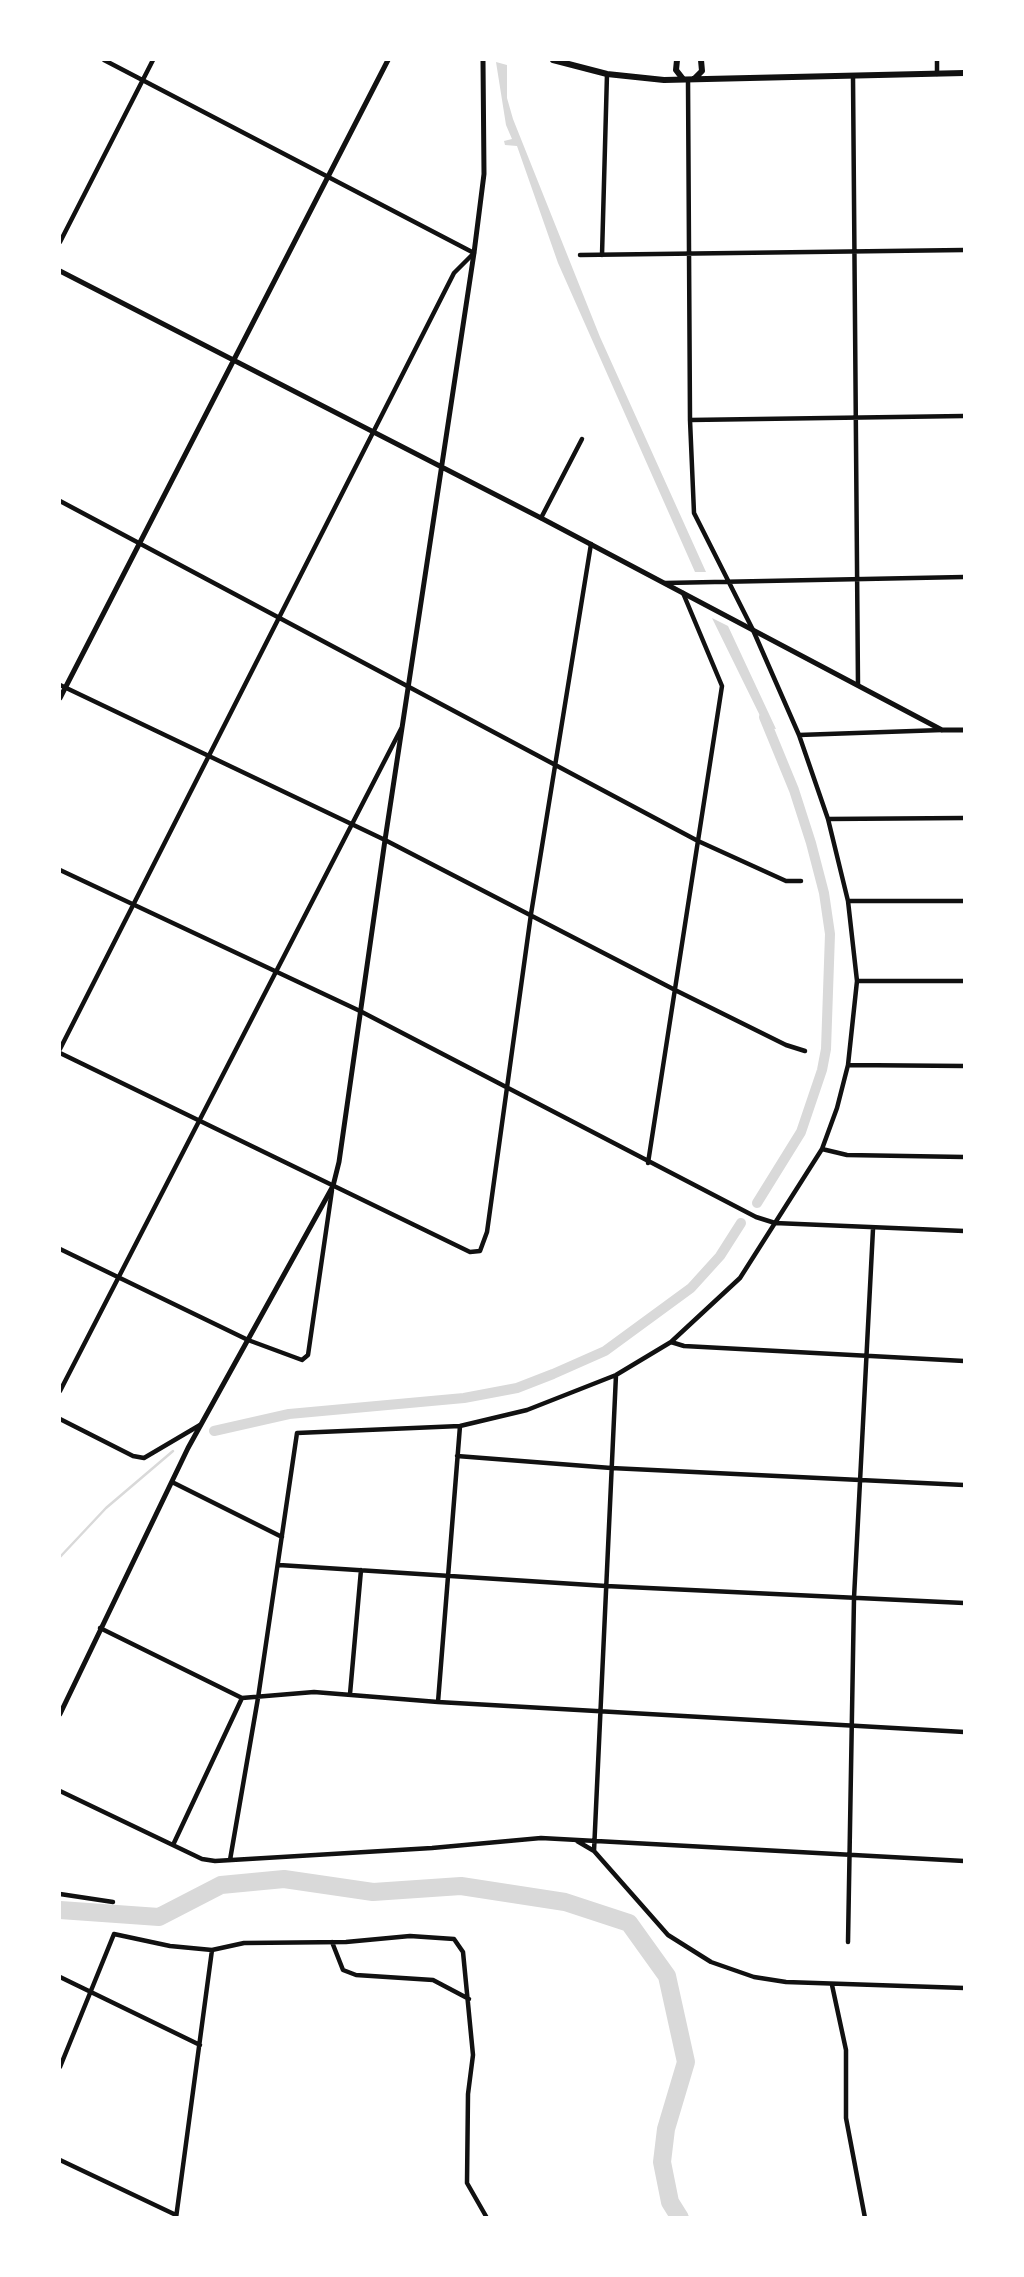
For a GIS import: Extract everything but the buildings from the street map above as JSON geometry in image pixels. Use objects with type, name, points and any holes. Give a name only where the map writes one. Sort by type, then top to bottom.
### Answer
[{"type":"main road","points":[[553,60],[607,74],[688,80],[964,73]]},
{"type":"main road","points":[[677,60],[676,70],[688,80]]},
{"type":"main road","points":[[688,80],[702,71],[701,60]]},
{"type":"street","points":[[104,60],[144,78],[474,253]]},
{"type":"street","points":[[60,242],[153,60]]},
{"type":"street","points":[[60,698],[62,687],[140,545],[388,60]]},
{"type":"street","points":[[60,1249],[248,1340],[298,1360],[305,1359],[339,1162],[474,253],[484,174],[484,60]]},
{"type":"street","points":[[937,60],[937,74]]},
{"type":"street","points":[[603,255],[607,74]]},
{"type":"street","points":[[853,77],[858,685]]},
{"type":"street","points":[[230,1860],[279,1565],[297,1433],[460,1426],[527,1410],[616,1375],[671,1342],[740,1278],[822,1149],[848,1065],[857,981],[848,901],[828,819],[799,735],[753,630],[694,513],[690,420],[688,80]]},
{"type":"street","points":[[580,255],[964,250]]},
{"type":"street","points":[[474,253],[454,273],[376,433],[60,1051],[470,1252],[480,1251],[487,1232],[531,914],[591,544]]},
{"type":"street","points":[[60,271],[682,591],[942,730]]},
{"type":"street","points":[[690,420],[964,416]]},
{"type":"street","points":[[541,518],[582,439]]},
{"type":"street","points":[[60,501],[698,841],[786,881],[801,881]]},
{"type":"street","points":[[665,583],[964,578]]},
{"type":"street","points":[[648,1163],[677,991],[722,686],[682,591]]},
{"type":"street","points":[[62,687],[385,840],[677,991],[786,1045],[805,1051]]},
{"type":"street","points":[[60,1391],[197,1118],[405,722]]},
{"type":"street","points":[[799,735],[964,730]]},
{"type":"street","points":[[828,819],[964,818]]},
{"type":"street","points":[[60,870],[360,1011],[736,1209],[775,1223],[964,1231]]},
{"type":"street","points":[[848,901],[964,901]]},
{"type":"street","points":[[857,981],[964,982]]},
{"type":"street","points":[[848,1065],[964,1066]]},
{"type":"street","points":[[822,1149],[847,1155],[964,1157]]},
{"type":"street","points":[[60,1714],[201,1425],[333,1186]]},
{"type":"street","points":[[848,1942],[854,1598],[873,1229]]},
{"type":"street","points":[[671,1342],[684,1346],[964,1361]]},
{"type":"street","points":[[594,1851],[616,1375]]},
{"type":"street","points":[[60,1419],[133,1456],[144,1458],[201,1425]]},
{"type":"street","points":[[438,1702],[460,1426]]},
{"type":"street","points":[[457,1455],[611,1468],[964,1485]]},
{"type":"street","points":[[172,1482],[282,1537]]},
{"type":"street","points":[[279,1565],[606,1587],[964,1603]]},
{"type":"street","points":[[350,1694],[361,1570]]},
{"type":"street","points":[[100,1628],[242,1698],[314,1692],[601,1713],[964,1732]]},
{"type":"street","points":[[173,1845],[242,1698]]},
{"type":"street","points":[[60,1791],[202,1859],[230,1860],[432,1848],[541,1838],[964,1861]]},
{"type":"street","points":[[573,1839],[594,1851],[668,1935],[694,1952],[754,1977],[832,1985],[964,1988]]},
{"type":"street","points":[[60,1894],[113,1902]]},
{"type":"street","points":[[60,2067],[114,1934],[170,1946],[212,1950],[244,1944],[332,1942],[410,1936],[454,1940],[463,1952],[473,2055],[468,2094],[467,2183],[487,2217]]},
{"type":"street","points":[[332,1942],[343,1970],[356,1975],[433,1979],[469,1999]]},
{"type":"street","points":[[60,2160],[176,2216],[212,1950]]},
{"type":"street","points":[[60,1978],[200,2045]]},
{"type":"street","points":[[832,1985],[846,2050],[846,2118],[865,2217]]},
{"type":"shaded area","points":[[496,62],[507,65],[507,98],[513,119],[600,337],[706,572],[695,572],[558,263],[517,146],[505,145],[504,141],[512,139],[506,125]]},
{"type":"shaded area","points":[[712,618],[728,626],[776,729],[766,728]]},
{"type":"waterway","points":[[757,1203],[801,1132],[822,1070],[826,1049],[830,934],[824,893],[811,843],[794,790],[764,717]]},
{"type":"waterway","points":[[214,1431],[289,1414],[464,1398],[517,1388],[553,1374],[605,1351],[691,1288],[720,1256],[741,1223]]},
{"type":"waterway","points":[[60,1557],[106,1508],[173,1451]]},
{"type":"waterway","points":[[60,1910],[159,1917],[221,1885],[284,1879],[373,1892],[461,1886],[565,1902],[629,1923],[667,1976],[686,2062],[666,2129],[662,2162],[670,2202],[680,2218]]}]
